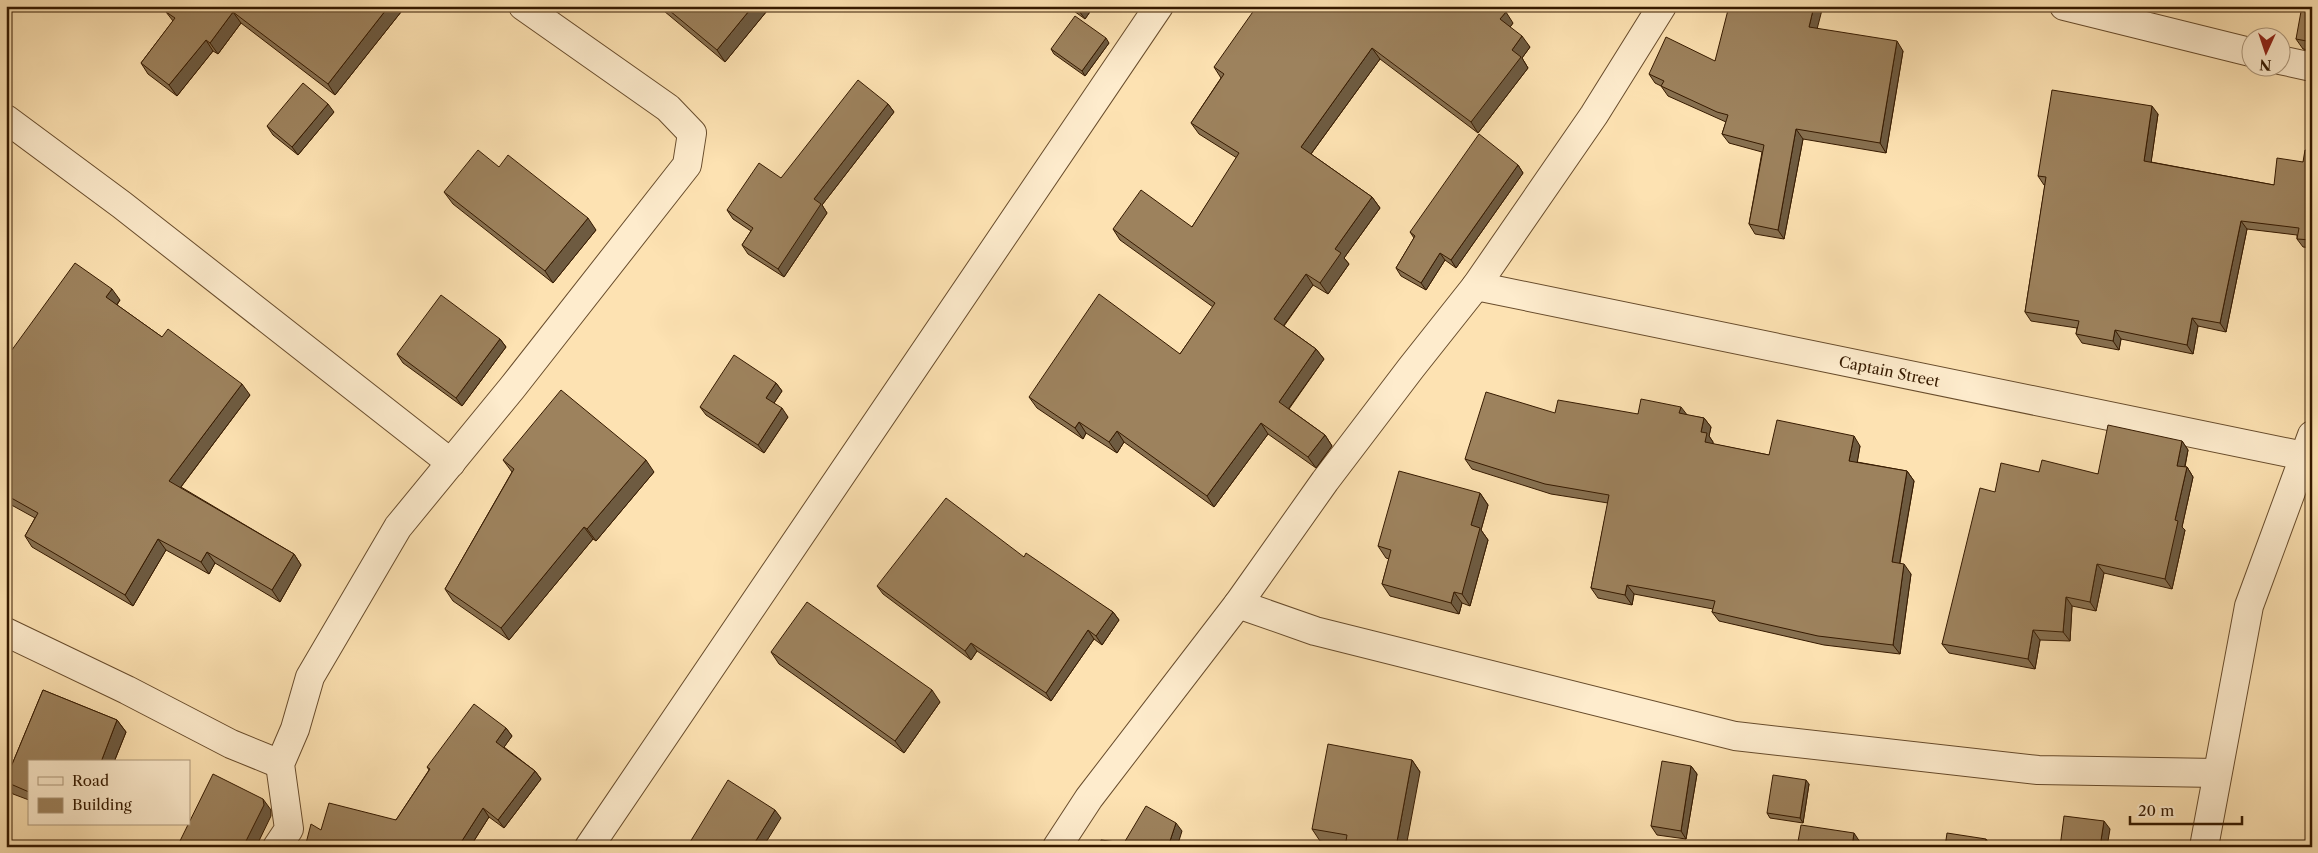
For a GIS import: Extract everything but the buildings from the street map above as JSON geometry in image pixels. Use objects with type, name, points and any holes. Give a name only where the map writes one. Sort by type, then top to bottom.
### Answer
[{"type":"street","points":[[277,847],[290,829],[280,764],[295,729],[310,677],[398,526],[451,463],[687,165],[692,133],[668,108],[523,6]]},
{"type":"street","points":[[589,847],[1159,6]]},
{"type":"street","points":[[1056,847],[1088,798],[1238,604],[1331,473],[1476,286],[1594,115],[1662,6]]},
{"type":"street","points":[[2064,6],[2240,50]]},
{"type":"street","points":[[2290,62],[2312,68]]},
{"type":"street","points":[[6,119],[122,205],[451,463]]},
{"type":"street","name":"Captain Street","points":[[1476,286],[2308,446]]},
{"type":"street","points":[[2204,847],[2249,606],[2308,446]]},
{"type":"street","points":[[1238,604],[1315,631],[1735,736],[2038,770],[2218,773]]},
{"type":"street","points":[[6,632],[127,690],[231,744],[280,764]]}]
